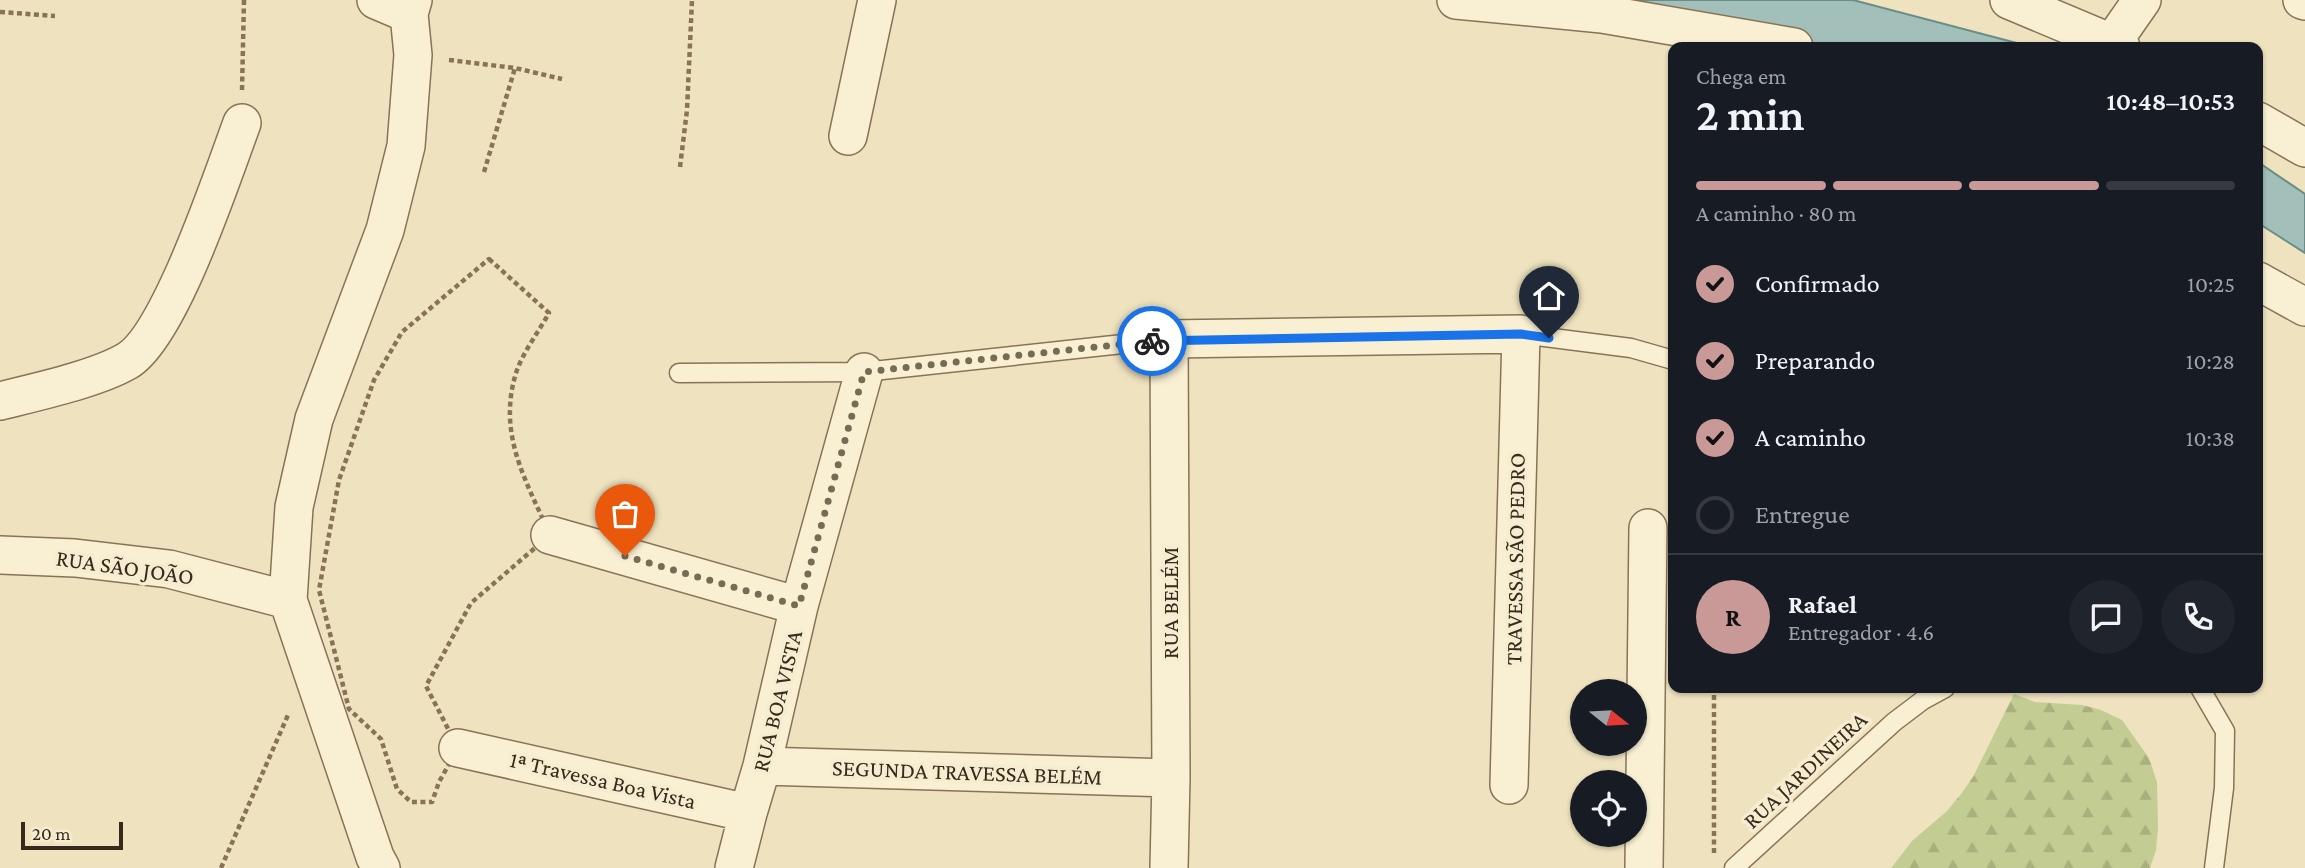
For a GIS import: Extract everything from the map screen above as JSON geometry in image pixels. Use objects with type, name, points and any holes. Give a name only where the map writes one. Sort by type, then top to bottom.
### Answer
[{"type":"street","points":[[376,0],[411,7],[413,55],[406,146],[385,230],[314,419],[294,507],[288,600],[381,868]]},
{"type":"street","points":[[848,136],[877,0]]},
{"type":"street","points":[[1456,0],[1602,14],[1765,42]]},
{"type":"street","points":[[2009,0],[2110,42]]},
{"type":"street","points":[[2119,42],[2142,0]]},
{"type":"street","points":[[0,401],[104,371],[129,360],[145,345],[194,251],[242,123]]},
{"type":"street","points":[[2263,124],[2305,148]]},
{"type":"street","points":[[2263,284],[2305,307]]},
{"type":"street","points":[[1169,339],[1521,334]]},
{"type":"street","name":"TRAVESSA SÃO PEDRO","points":[[1509,785],[1521,334]]},
{"type":"street","name":"RUA BELÉM","points":[[1169,339],[1169,868]]},
{"type":"street","name":"RUA BOA VISTA","points":[[734,868],[762,766],[799,606],[864,372]]},
{"type":"street","points":[[1644,868],[1648,528]]},
{"type":"street","points":[[550,536],[799,606]]},
{"type":"street","name":"RUA SÃO JOÃO","points":[[0,555],[75,558],[169,569],[288,600]]},
{"type":"street","name":"1ª Travessa Boa Vista","points":[[458,748],[748,813]]},
{"type":"street","name":"SEGUNDA TRAVESSA BELÉM","points":[[762,766],[1171,778]]},
{"type":"lane","points":[[1521,334],[1631,348],[1668,359]]},
{"type":"lane","points":[[679,373],[864,372],[1169,339]]},
{"type":"lane","name":"RUA JARDINEIRA","points":[[1734,868],[1894,722],[1936,693]]},
{"type":"lane","points":[[2203,693],[2225,731],[2224,788],[2214,868]]},
{"type":"path","points":[[242,123],[244,0]]},
{"type":"path","points":[[680,167],[687,110],[692,0]]},
{"type":"path","points":[[0,12],[55,16]]},
{"type":"path","points":[[413,55],[514,68],[562,79]]},
{"type":"path","points":[[484,172],[514,68]]},
{"type":"path","points":[[489,259],[548,313],[518,369],[509,427],[514,454],[550,536],[471,603],[426,687],[458,748],[439,782],[432,802],[411,802],[397,789],[382,739],[349,709],[319,590],[339,480],[374,380],[402,332],[489,259]]},
{"type":"path","points":[[1714,693],[1714,854]]},
{"type":"path","points":[[221,868],[264,771]]},
{"type":"green space","points":[[2014,694],[2035,702],[2082,705],[2122,720],[2149,758],[2157,782],[2158,828],[2156,850],[2150,868],[1891,868],[1912,841],[1947,811],[1961,794],[1973,777]]},
{"type":"water","points":[[1586,0],[1853,0],[2013,42],[1802,42]]},
{"type":"water","points":[[2263,165],[2305,194],[2305,253],[2263,226]]},
{"type":"way so far","points":[[625,556],[799,606],[864,372],[1152,341]]},
{"type":"route","points":[[1152,341],[1521,334],[1549,338]]}]
